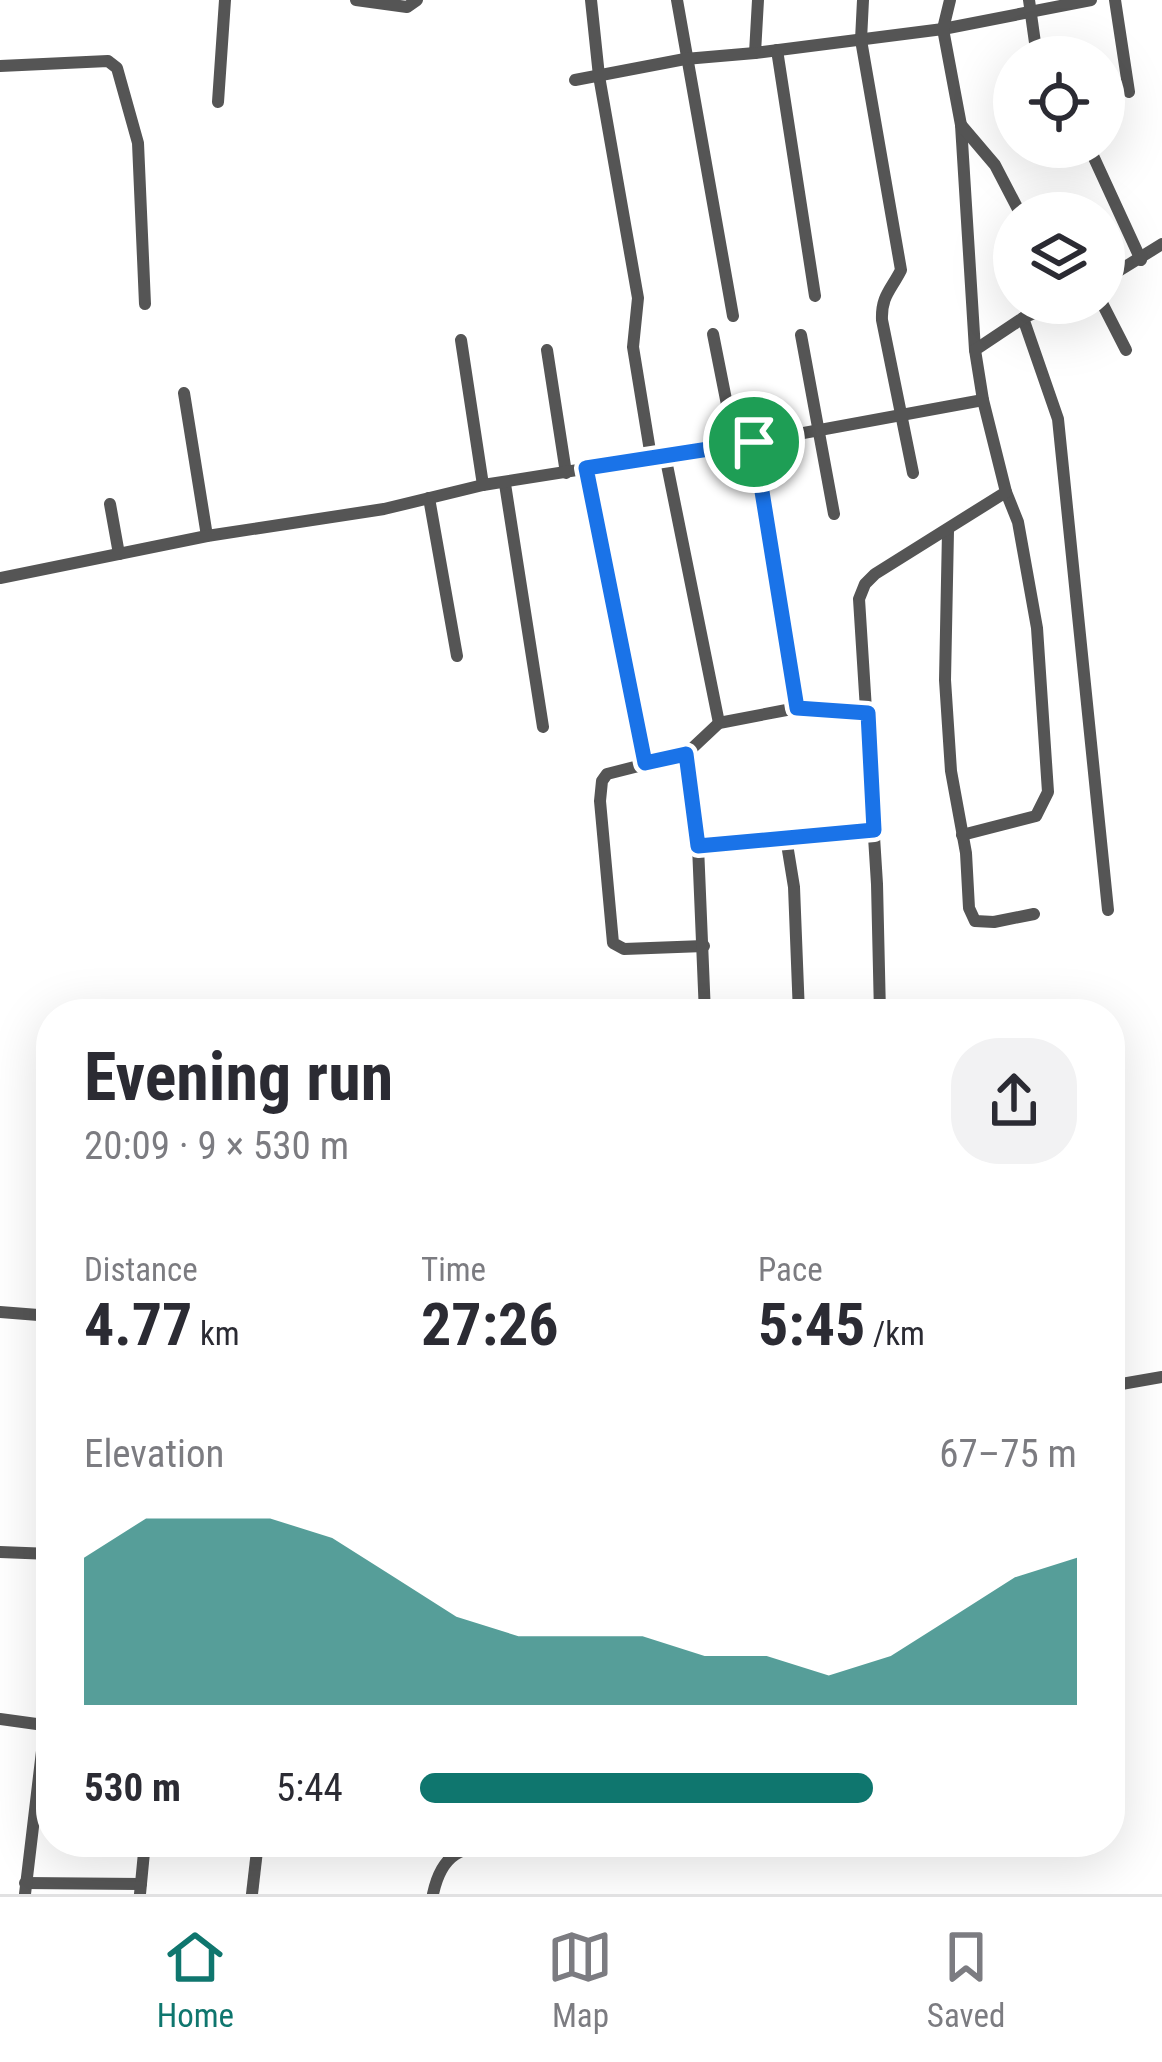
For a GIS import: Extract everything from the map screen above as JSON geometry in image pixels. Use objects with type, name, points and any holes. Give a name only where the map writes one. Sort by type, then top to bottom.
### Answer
[{"type":"street","points":[[218,102],[225,0]]},
{"type":"street","points":[[356,0],[407,7],[417,0]]},
{"type":"street","points":[[591,0],[599,76],[638,298],[633,347],[719,723]]},
{"type":"street","points":[[677,0],[733,316]]},
{"type":"street","points":[[754,52],[758,0]]},
{"type":"street","points":[[863,0],[861,40],[902,270],[881,304],[913,473]]},
{"type":"street","points":[[950,0],[944,28],[961,125],[976,350],[983,400],[1018,522],[1037,628],[1048,792],[1036,816],[962,835]]},
{"type":"street","points":[[575,80],[685,59],[944,28],[1029,5],[1091,0]]},
{"type":"street","points":[[1115,0],[1129,92]]},
{"type":"street","points":[[1029,5],[1034,36]]},
{"type":"street","points":[[777,50],[815,296]]},
{"type":"street","points":[[0,66],[108,61],[117,68],[138,143],[145,304]]},
{"type":"street","points":[[961,125],[995,165],[1009,192]]},
{"type":"street","points":[[1099,168],[1141,260]]},
{"type":"street","points":[[1125,269],[1162,244]]},
{"type":"street","points":[[976,350],[1014,324]]},
{"type":"street","points":[[1025,324],[1058,419],[1108,910]]},
{"type":"street","points":[[1113,324],[1126,350]]},
{"type":"street","points":[[713,334],[735,445]]},
{"type":"street","points":[[801,335],[833,514]]},
{"type":"street","points":[[461,340],[483,485]]},
{"type":"street","points":[[547,350],[566,472]]},
{"type":"street","points":[[184,393],[207,536]]},
{"type":"street","points":[[0,578],[207,536],[384,509],[483,485],[983,400]]},
{"type":"street","points":[[754,442],[797,708]]},
{"type":"street","points":[[586,468],[645,763]]},
{"type":"street","points":[[505,484],[543,727]]},
{"type":"street","points":[[880,999],[868,713],[858,616],[865,584],[1006,492]]},
{"type":"street","points":[[429,498],[457,656]]},
{"type":"street","points":[[110,504],[119,554]]},
{"type":"street","points":[[948,531],[945,680],[950,771],[969,908],[975,921],[1034,914]]},
{"type":"street","points":[[704,946],[624,949],[613,943],[602,781],[613,770],[686,754],[719,723],[797,708],[868,713]]},
{"type":"street","points":[[686,754],[698,846],[705,999]]},
{"type":"street","points":[[698,846],[874,830]]},
{"type":"street","points":[[786,838],[794,887],[798,999]]},
{"type":"street","points":[[0,1312],[36,1315]]},
{"type":"street","points":[[1125,1383],[1162,1377]]},
{"type":"street","points":[[0,1552],[36,1553]]},
{"type":"street","points":[[0,1719],[36,1724]]},
{"type":"street","points":[[36,1811],[25,1888],[140,1889],[143,1857]]},
{"type":"street","points":[[252,1894],[256,1857]]},
{"type":"street","points":[[434,1894],[438,1872],[452,1857]]},
{"type":"route","points":[[754,442],[797,708],[868,713],[874,830],[698,846],[686,754],[645,763],[586,468],[754,442]]}]
